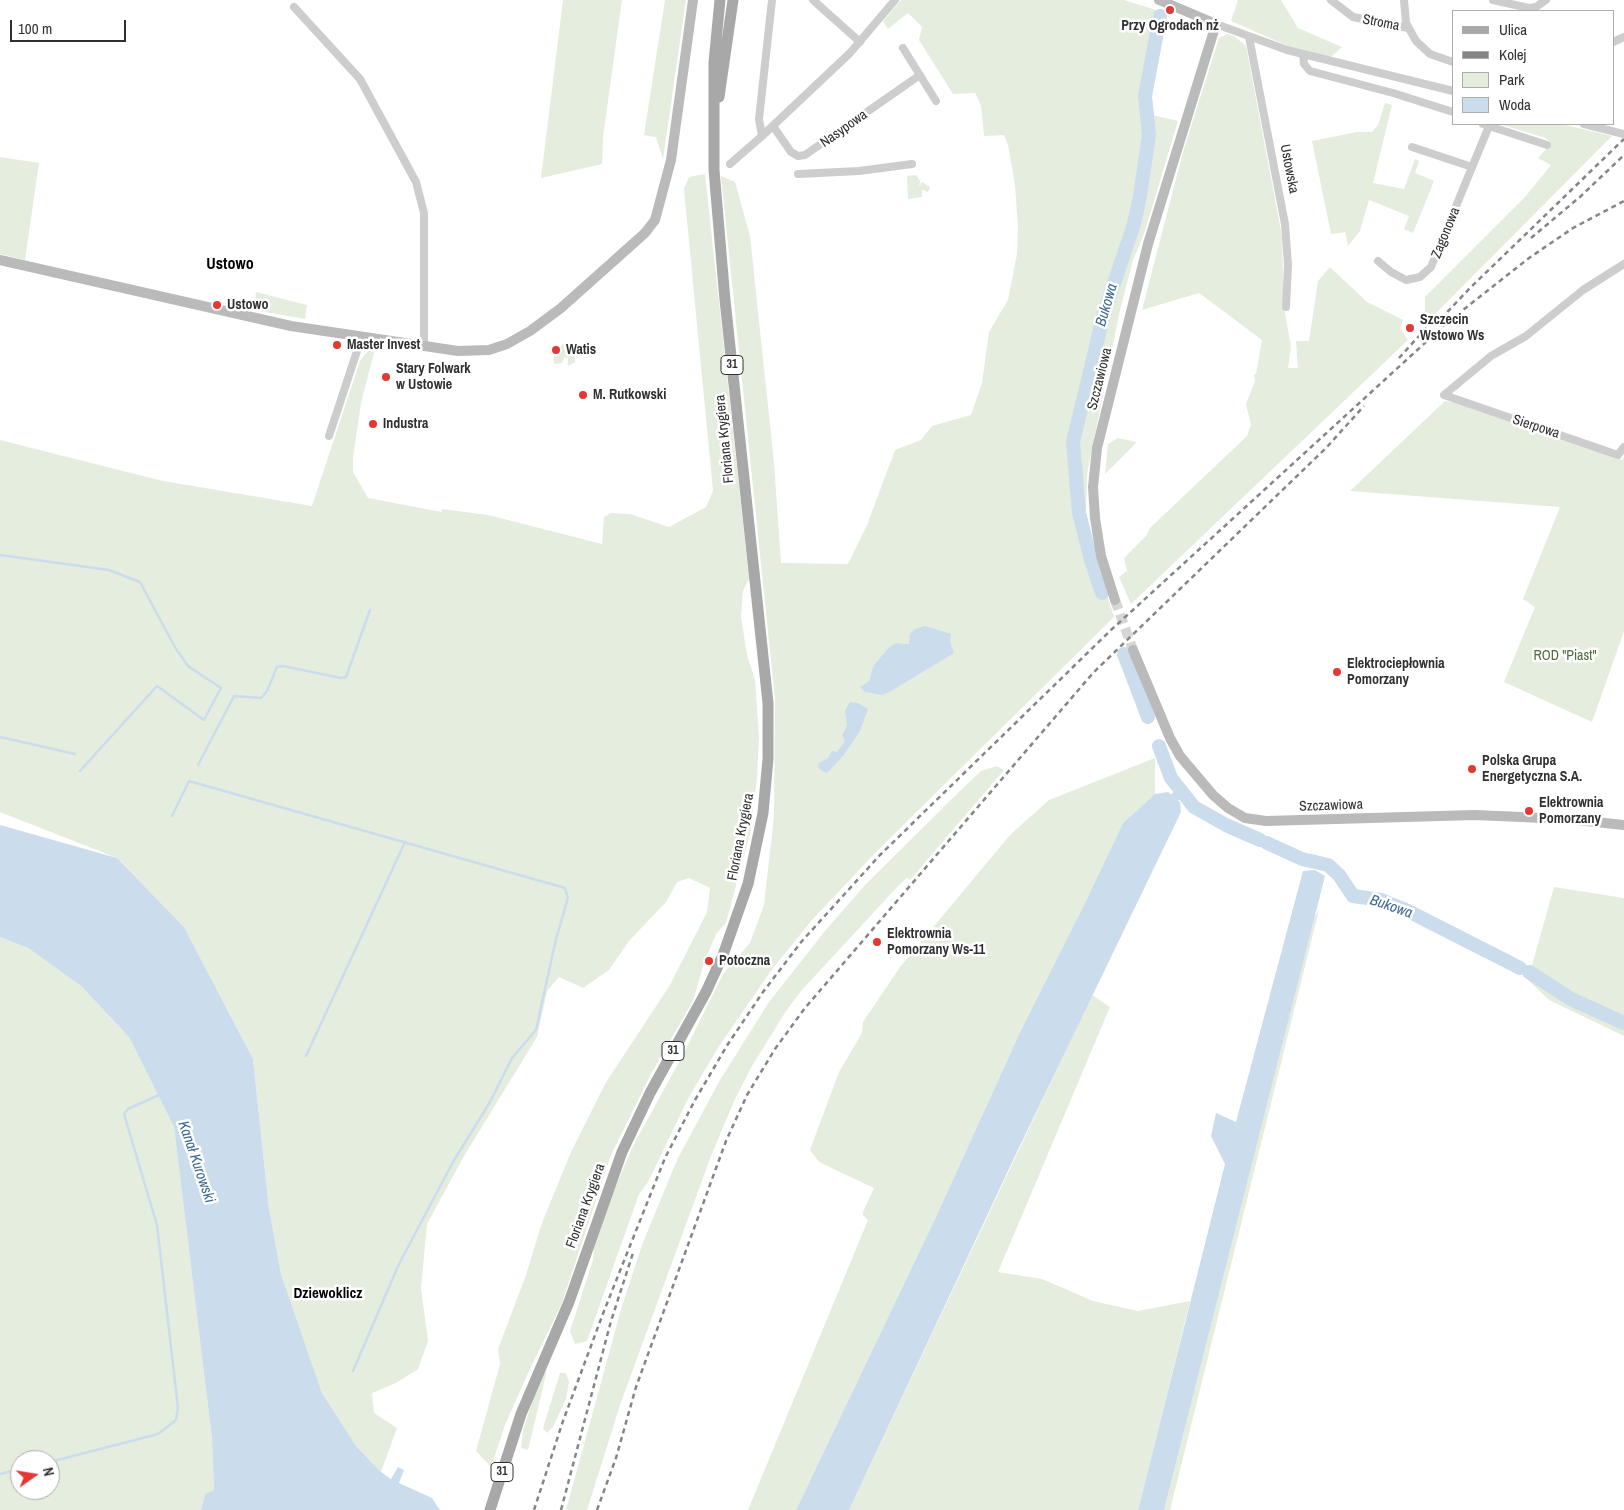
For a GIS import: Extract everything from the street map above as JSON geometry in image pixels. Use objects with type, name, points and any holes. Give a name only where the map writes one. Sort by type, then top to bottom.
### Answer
[{"type":"main road","name":"Floriana Krygiera","points":[[490,1510],[514,1433],[530,1391],[569,1302],[622,1152],[650,1093],[706,992],[739,912],[757,849],[767,776],[768,722],[763,655],[725,300],[714,170],[714,62],[720,0]]},
{"type":"main road","name":"Floriana Krygiera","points":[[715,120],[733,0]]},
{"type":"street","points":[[0,260],[251,318],[465,351],[489,350],[507,344],[538,326],[649,230],[658,214],[670,165],[693,0]]},
{"type":"street","points":[[762,136],[759,119],[772,0]]},
{"type":"street","points":[[813,0],[860,42]]},
{"type":"street","points":[[730,164],[773,126],[860,42],[895,0]]},
{"type":"street","points":[[1159,0],[1216,24],[1303,54],[1452,91]]},
{"type":"street","name":"Stroma","points":[[1331,0],[1354,17],[1408,28]]},
{"type":"street","points":[[1404,0],[1404,12],[1408,28],[1416,41],[1430,54],[1452,62]]},
{"type":"street","points":[[1493,0],[1535,9],[1546,0]]},
{"type":"street","points":[[294,7],[360,79],[416,182],[424,213],[424,346]]},
{"type":"street","name":"Szczawiowa","points":[[1115,600],[1101,556],[1094,518],[1093,487],[1097,448],[1145,252],[1216,24]]},
{"type":"street","name":"Ustowska","points":[[1249,36],[1285,224],[1288,264],[1286,307]]},
{"type":"street","points":[[904,48],[936,101]]},
{"type":"street","points":[[1303,54],[1304,64],[1310,71],[1393,93],[1452,112]]},
{"type":"street","name":"Nasypowa","points":[[773,126],[791,152],[798,156],[805,155],[920,75]]},
{"type":"street","points":[[1486,125],[1547,146]]},
{"type":"street","name":"Zagonowa","points":[[1378,261],[1391,272],[1406,280],[1420,277],[1428,271],[1435,262],[1472,167],[1486,125]]},
{"type":"street","points":[[1588,125],[1624,134]]},
{"type":"street","points":[[1412,147],[1472,167]]},
{"type":"street","points":[[798,174],[912,164]]},
{"type":"street","name":"Sierpowa","points":[[1624,264],[1593,283],[1526,336],[1490,356],[1444,395],[1618,455],[1624,447]]},
{"type":"street","points":[[329,436],[362,336]]},
{"type":"street","name":"Szczawiowa","points":[[1133,650],[1170,738],[1180,756],[1213,795],[1245,818],[1266,821],[1475,815],[1567,819],[1624,825]]},
{"type":"green space","points":[[563,0],[622,0],[603,137],[602,164],[541,178]]},
{"type":"green space","points":[[665,0],[686,0],[663,159],[656,137],[644,135]]},
{"type":"green space","points":[[901,0],[1124,0],[1159,11],[1142,96],[1143,113],[1178,121],[1144,234],[1133,260],[1120,310],[1087,474],[1086,512],[1095,558],[1114,617],[875,853],[812,920],[773,968],[719,1046],[689,1097],[648,1182],[639,1194],[587,1341],[575,1344],[570,1331],[593,1260],[594,1246],[605,1211],[633,1146],[684,1053],[723,974],[750,943],[764,905],[774,816],[775,700],[721,176],[735,182],[750,236],[774,463],[781,563],[848,564],[867,525],[895,450],[921,440],[932,426],[971,415],[982,383],[989,332],[1008,300],[1017,254],[1018,229],[1015,185],[1008,145],[1004,135],[984,136],[981,105],[975,93],[953,94],[919,40],[922,27],[908,13],[888,29],[883,21]],"holes":[[[896,643],[953,653],[922,671],[860,687],[869,681],[873,666],[889,647]]]},
{"type":"green space","points":[[1238,0],[1281,0],[1298,28],[1342,47],[1331,57],[1288,46],[1231,21]]},
{"type":"green space","points":[[1227,34],[1234,36],[1246,46],[1282,236],[1284,307],[1291,347],[1288,368],[1298,368],[1296,341],[1309,341],[1318,281],[1330,267],[1367,302],[1403,320],[1400,328],[1408,340],[1131,604],[1119,577],[1127,571],[1124,558],[1147,535],[1150,528],[1247,436],[1251,425],[1246,404],[1255,381],[1254,374],[1256,374],[1262,340],[1199,293],[1142,310],[1183,152],[1219,38]]},
{"type":"green space","points":[[1385,103],[1392,105],[1373,183],[1404,189],[1415,159],[1419,161],[1415,173],[1434,181],[1413,233],[1404,229],[1409,216],[1369,200],[1360,231],[1348,246],[1345,232],[1331,234],[1312,141],[1357,132],[1372,132],[1378,125]]},
{"type":"green space","points":[[1502,125],[1565,125],[1612,136],[1425,324],[1425,297],[1525,197],[1551,165],[1538,158],[1551,144],[1546,138]]},
{"type":"green space","points":[[0,157],[39,163],[25,260],[0,254]]},
{"type":"green space","points":[[705,174],[749,579],[743,591],[741,617],[747,655],[755,680],[759,737],[757,778],[750,834],[726,923],[716,934],[703,966],[693,1001],[652,1072],[611,1155],[562,1303],[505,1425],[491,1467],[476,1451],[500,1364],[498,1349],[525,1278],[542,1223],[571,1152],[605,1084],[670,985],[707,912],[710,888],[689,878],[677,882],[666,902],[629,941],[609,970],[583,988],[559,977],[547,991],[537,1037],[464,1156],[427,1224],[421,1288],[428,1341],[418,1369],[396,1383],[372,1393],[374,1413],[397,1428],[381,1472],[356,1446],[322,1393],[281,1274],[269,1209],[253,1059],[184,927],[117,858],[0,812],[0,440],[163,481],[312,506],[360,361],[368,351],[375,349],[361,403],[353,458],[353,472],[368,498],[442,512],[442,509],[488,515],[602,544],[604,517],[611,513],[630,514],[669,527],[706,507],[713,491],[684,189],[689,177]]},
{"type":"green space","points":[[916,175],[920,181],[919,186],[922,182],[930,187],[928,192],[922,190],[922,197],[908,199],[907,176]]},
{"type":"green space","points":[[256,292],[307,305],[305,319],[254,310]]},
{"type":"green space","points":[[562,343],[575,357],[575,362],[568,366],[568,358],[564,357],[562,363],[554,364],[554,355],[559,355]]},
{"type":"green space","name":"ROD \"Piast\"","points":[[1445,401],[1458,403],[1622,460],[1624,457],[1624,631],[1592,722],[1504,682],[1535,607],[1523,599],[1560,507],[1350,491]]},
{"type":"green space","points":[[1118,438],[1136,443],[1105,474],[1108,444]]},
{"type":"green space","points":[[1155,758],[1155,794],[1123,823],[1022,1028],[935,1219],[796,1510],[748,1510],[868,1220],[863,1215],[863,1212],[874,1188],[819,1162],[810,1150],[839,1072],[862,1033],[863,1022],[900,967],[1010,835],[1049,800]]},
{"type":"green space","points":[[997,766],[1004,770],[910,880],[907,878],[899,885],[801,991],[786,1011],[752,1066],[735,1099],[711,1156],[621,1402],[587,1510],[566,1510],[622,1306],[642,1245],[677,1160],[720,1080],[769,1002],[825,931],[865,885],[981,771]]},
{"type":"green space","points":[[1554,887],[1624,898],[1624,1036],[1549,1000],[1526,978],[1531,969]]},
{"type":"green space","points":[[1319,910],[1170,1510],[1164,1510],[1314,918]]},
{"type":"green space","points":[[0,937],[28,948],[81,986],[129,1037],[174,1127],[212,1439],[214,1490],[205,1494],[201,1510],[0,1510]]},
{"type":"green space","points":[[1092,995],[1110,1007],[998,1272],[1042,1279],[1093,1301],[1138,1311],[1190,1301],[1138,1510],[849,1510]]},
{"type":"green space","points":[[547,1370],[528,1450],[521,1448],[523,1431],[534,1395],[541,1378]]},
{"type":"green space","points":[[560,1373],[566,1373],[569,1382],[566,1399],[553,1427],[547,1433],[543,1428]]},
{"type":"water","points":[[925,626],[951,634],[950,642],[954,653],[882,695],[865,692],[860,687],[869,681],[873,666],[889,647],[896,643],[909,644],[910,634],[915,629]]},
{"type":"water","points":[[850,702],[858,703],[868,709],[860,731],[843,756],[827,773],[818,767],[819,763],[828,758],[832,751],[837,752],[845,741],[842,735],[847,726],[845,710]]},
{"type":"water","points":[[1168,792],[1180,802],[1181,812],[1015,1156],[849,1510],[796,1510],[935,1219],[1022,1028],[1123,823],[1155,794]]},
{"type":"water","name":"Kanał Kurowski","points":[[0,825],[117,858],[184,927],[253,1059],[269,1209],[281,1274],[322,1393],[356,1446],[381,1472],[391,1479],[398,1467],[404,1470],[399,1483],[432,1498],[440,1510],[201,1510],[205,1494],[214,1490],[212,1439],[174,1127],[129,1037],[81,986],[28,948],[0,937]]},
{"type":"water","points":[[1315,870],[1325,876],[1164,1510],[1138,1510],[1225,1164],[1211,1136],[1216,1113],[1236,1122],[1303,871]]},
{"type":"waterway","name":"Bukowa","points":[[1102,593],[1079,513],[1073,442],[1104,313],[1134,224],[1140,196],[1149,135],[1145,96],[1160,16]]},
{"type":"waterway","points":[[0,555],[109,570],[140,582],[176,649],[188,666],[221,688],[204,720],[157,686],[80,771]]},
{"type":"waterway","points":[[198,765],[234,696],[261,698],[267,691],[277,667],[283,666],[341,678],[346,677],[370,610]]},
{"type":"waterway","name":"Bukowa","points":[[1124,654],[1148,717]]},
{"type":"waterway","points":[[0,737],[75,754]]},
{"type":"waterway","name":"Bukowa","points":[[1159,746],[1171,778],[1194,807],[1226,825],[1260,840]]},
{"type":"waterway","points":[[172,816],[189,781],[565,888],[568,898],[556,939],[536,1030],[512,1058],[490,1102],[453,1162],[399,1264],[353,1371]]},
{"type":"waterway","points":[[1168,804],[1180,792]]},
{"type":"waterway","points":[[306,1056],[405,842]]},
{"type":"waterway","name":"Bukowa","points":[[1267,843],[1302,859],[1328,865],[1339,875],[1353,896],[1381,900],[1408,911],[1520,968]]},
{"type":"waterway","name":"Bukowa","points":[[1529,972],[1571,999],[1624,1023]]},
{"type":"waterway","points":[[60,1459],[158,1434],[176,1420],[178,1408],[157,1225],[124,1114],[128,1109],[161,1094]]},
{"type":"waterway","points":[[0,1474],[10,1472]]},
{"type":"tunnel","points":[[1115,600],[1133,650]]},
{"type":"railway","points":[[1435,325],[1470,288],[1624,139]]},
{"type":"railway","points":[[1531,238],[1581,196],[1624,155]]},
{"type":"railway","points":[[534,1510],[563,1421],[604,1311],[665,1158],[695,1100],[728,1044],[763,992],[802,941],[880,855],[1111,630],[1449,321],[1529,258],[1573,228],[1624,201]]},
{"type":"railway","points":[[1399,358],[1438,315]]},
{"type":"railway","points":[[597,1510],[616,1458],[636,1387],[726,1141],[747,1095],[775,1049],[805,1008],[1093,673],[1326,448],[1364,406]]},
{"type":"railway","points":[[561,1510],[611,1321],[633,1253]]},
{"type":"place","name":"Przy Ogrodach nż","points":[[1170,10]]},
{"type":"place","name":"Ustowo","points":[[217,305]]},
{"type":"place","name":"Szczecin Wstowo Ws","points":[[1410,328]]},
{"type":"place","name":"Master Invest","points":[[337,345]]},
{"type":"place","name":"Watis","points":[[556,350]]},
{"type":"place","name":"Stary Folwark w Ustowie","points":[[386,377]]},
{"type":"place","name":"M. Rutkowski","points":[[583,395]]},
{"type":"place","name":"Industra","points":[[373,424]]},
{"type":"place","name":"Elektrociepłownia Pomorzany","points":[[1337,672]]},
{"type":"place","name":"Polska Grupa Energetyczna S.A.","points":[[1472,769]]},
{"type":"place","name":"Elektrownia Pomorzany","points":[[1529,811]]},
{"type":"place","name":"Elektrownia Pomorzany Ws-11","points":[[877,942]]},
{"type":"place","name":"Potoczna","points":[[709,961]]},
{"type":"district","name":"Ustowo","points":[[230,265]]},
{"type":"district","name":"Dziewoklicz","points":[[328,1294]]}]
